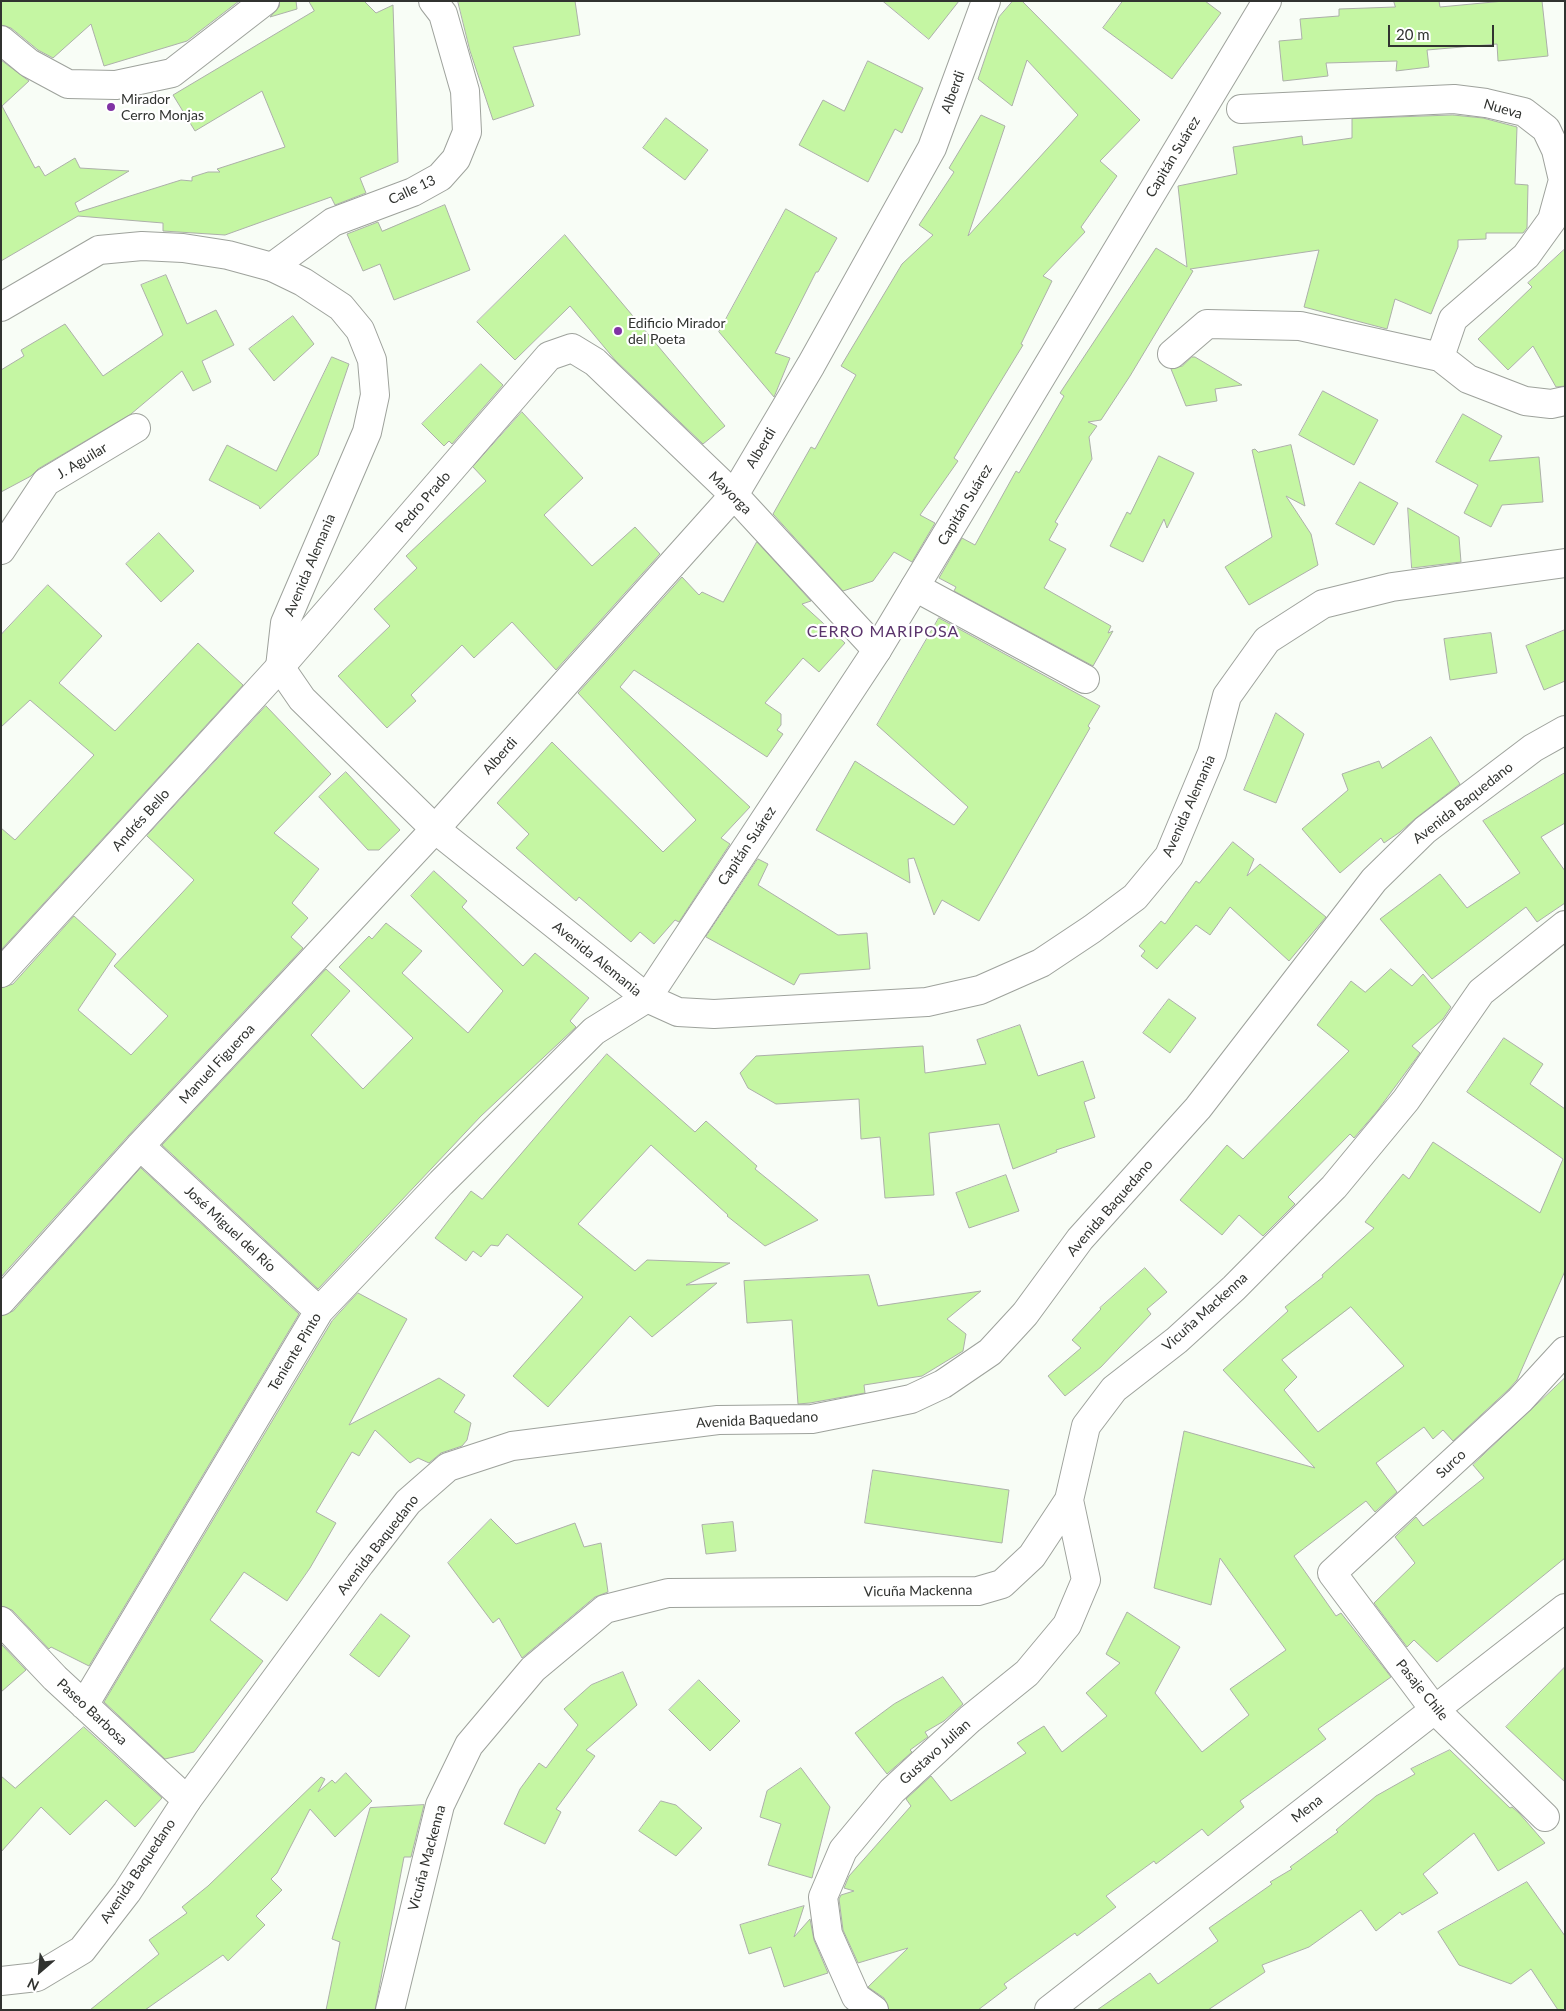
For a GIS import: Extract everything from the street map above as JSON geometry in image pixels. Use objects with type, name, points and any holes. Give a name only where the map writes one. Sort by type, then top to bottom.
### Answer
[{"type":"street","points":[[1,40],[29,63],[68,84],[116,85],[172,73],[265,1]]},
{"type":"street","name":"Calle 13","points":[[272,267],[333,222],[413,192],[440,177],[456,159],[467,132],[464,91],[443,14],[433,1]]},
{"type":"street","name":"Alberdi","points":[[435,829],[734,495],[811,365],[932,148],[986,1]]},
{"type":"street","name":"Capitán Suárez","points":[[647,998],[877,650],[1267,1]]},
{"type":"street","name":"Nueva","points":[[1241,109],[1454,99],[1486,103],[1524,112],[1546,129],[1556,150],[1563,180],[1552,220],[1526,256],[1453,319],[1440,357]]},
{"type":"street","name":"Avenida Alemania","points":[[1,307],[99,250],[142,246],[182,248],[228,255],[272,267],[303,282],[341,307],[360,330],[372,360],[375,395],[367,432],[285,623],[280,667],[302,699],[435,829],[647,998],[678,1012],[714,1014],[927,1002],[980,990],[1041,963],[1092,930],[1135,897],[1169,856],[1212,753],[1227,696],[1267,640],[1323,604],[1392,587],[1565,563]]},
{"type":"street","points":[[1172,354],[1208,324],[1300,326],[1440,357],[1468,379],[1526,401],[1551,404],[1565,401]]},
{"type":"street","name":"Mayorga","points":[[572,348],[595,362],[734,495],[877,650]]},
{"type":"street","name":"Pedro Prado","points":[[280,667],[549,356],[572,348]]},
{"type":"street","name":"J. Aguilar","points":[[1,550],[46,482],[136,428]]},
{"type":"street","points":[[915,587],[1085,679]]},
{"type":"street","name":"Andrés Bello","points":[[1,973],[280,667]]},
{"type":"street","name":"Avenida Baquedano","points":[[1,1981],[37,1977],[82,1950],[127,1892],[187,1800],[360,1564],[408,1502],[448,1467],[512,1446],[718,1420],[812,1419],[911,1399],[943,1384],[990,1352],[1025,1314],[1080,1239],[1198,1108],[1374,880],[1425,830],[1533,748],[1565,730]]},
{"type":"street","name":"Manuel Figueroa","points":[[1,1301],[140,1146],[435,829]]},
{"type":"street","name":"Vicuña Mackenna","points":[[390,2010],[440,1805],[469,1745],[533,1669],[606,1609],[668,1593],[978,1591],[1002,1584],[1032,1556],[1069,1500],[1086,1426],[1114,1389],[1184,1333],[1234,1288],[1334,1187],[1406,1100],[1481,992],[1565,925]]},
{"type":"street","name":"Teniente Pinto","points":[[84,1705],[319,1312],[441,1183],[594,1031],[647,998]]},
{"type":"street","name":"José Miguel del Río","points":[[140,1146],[319,1312]]},
{"type":"street","name":"Surco","points":[[1332,1573],[1520,1400],[1565,1351]]},
{"type":"street","name":"Gustavo Julian","points":[[874,2010],[856,1997],[828,1934],[822,1897],[843,1850],[892,1791],[970,1719],[1027,1673],[1067,1624],[1086,1580],[1069,1500]]},
{"type":"street","name":"Pasaje Chile","points":[[1332,1573],[1434,1710],[1545,1817]]},
{"type":"street","name":"Mena","points":[[1049,2010],[1565,1608]]},
{"type":"street","name":"Paseo Barbosa","points":[[1,1621],[84,1705],[187,1800]]},
{"type":"building","points":[[1,1],[239,1],[187,41],[104,66],[91,24],[53,58],[38,50],[11,28],[1,25]]},
{"type":"building","points":[[280,1],[296,1],[297,9],[270,17],[279,7]]},
{"type":"building","points":[[309,1],[364,1],[376,13],[393,5],[398,162],[360,178],[366,193],[335,205],[331,197],[225,235],[163,231],[163,223],[78,216],[1,261],[1,60],[29,81],[2,106],[35,168],[39,166],[45,176],[75,158],[80,168],[129,171],[75,203],[79,212],[181,180],[192,181],[192,177],[208,172],[220,172],[217,169],[285,147],[262,91],[195,131],[173,95],[314,11]]},
{"type":"building","points":[[458,1],[575,1],[580,35],[513,47],[534,106],[493,120],[470,51]]},
{"type":"building","points":[[883,1],[959,1],[929,39]]},
{"type":"building","points":[[1013,1],[1022,1],[1140,120],[1100,161],[1117,176],[1081,227],[1085,232],[1043,276],[1052,281],[1021,344],[1023,345],[954,458],[958,461],[920,515],[935,523],[912,562],[894,552],[873,581],[843,591],[773,514],[811,447],[815,449],[856,375],[841,366],[902,264],[933,235],[919,225],[954,172],[949,168],[981,115],[1005,126],[968,236],[1078,115],[1027,60],[1012,106],[978,79],[999,17]]},
{"type":"building","points":[[1123,1],[1205,1],[1221,13],[1172,79],[1103,28]]},
{"type":"building","points":[[1394,1],[1439,1],[1440,7],[1504,1],[1542,1],[1548,56],[1498,61],[1497,44],[1427,50],[1429,67],[1396,71],[1397,61],[1326,63],[1328,76],[1283,81],[1279,41],[1302,39],[1300,19],[1339,16],[1339,9],[1395,7]]},
{"type":"building","points":[[868,61],[923,88],[902,133],[895,129],[868,182],[799,145],[823,100],[844,111]]},
{"type":"building","points":[[1453,115],[1483,118],[1517,127],[1515,184],[1528,185],[1527,228],[1523,233],[1486,233],[1486,239],[1458,240],[1458,247],[1431,314],[1395,299],[1387,329],[1304,307],[1319,250],[1190,269],[1193,271],[1130,376],[1101,420],[1088,422],[1097,426],[1089,437],[1092,459],[1055,522],[1058,524],[1049,540],[1066,549],[1044,588],[1111,626],[1108,633],[1113,631],[1093,666],[954,591],[956,587],[939,578],[962,538],[975,545],[1016,471],[1019,473],[1064,396],[1060,393],[1156,248],[1187,267],[1178,186],[1237,174],[1233,147],[1302,136],[1303,145],[1352,138],[1352,119]]},
{"type":"building","points":[[666,118],[708,150],[685,180],[643,148]]},
{"type":"building","points":[[445,205],[470,270],[394,300],[380,264],[363,271],[347,234],[378,222],[382,231]]},
{"type":"building","points":[[786,209],[837,238],[818,272],[816,272],[775,353],[790,358],[774,397],[719,332]]},
{"type":"building","name":"Edificio Mirador del Poeta","points":[[565,235],[725,426],[703,444],[615,360],[570,306],[515,360],[477,322]]},
{"type":"building","points":[[1565,249],[1565,386],[1556,387],[1533,346],[1508,370],[1478,339],[1532,287],[1528,283]]},
{"type":"building","points":[[166,275],[187,324],[216,310],[234,345],[202,361],[211,382],[193,391],[182,371],[131,414],[38,469],[31,476],[1,492],[1,370],[24,356],[21,350],[65,324],[103,376],[163,335],[141,285]]},
{"type":"building","points":[[293,316],[314,344],[274,381],[249,349]]},
{"type":"building","points":[[332,357],[349,364],[318,455],[260,509],[259,506],[209,480],[227,445],[276,471]]},
{"type":"building","points":[[1192,357],[1242,385],[1215,389],[1217,401],[1186,406],[1171,369],[1182,366]]},
{"type":"building","points":[[481,364],[503,385],[452,444],[449,441],[444,446],[422,424]]},
{"type":"building","points":[[1323,391],[1378,420],[1354,465],[1299,435]]},
{"type":"building","points":[[522,412],[583,478],[544,515],[592,566],[635,527],[660,554],[556,670],[512,622],[474,658],[462,645],[411,695],[416,701],[387,728],[338,676],[390,626],[374,609],[417,568],[406,556],[486,481],[473,467]]},
{"type":"building","points":[[1463,414],[1502,436],[1489,461],[1539,457],[1543,502],[1502,505],[1491,527],[1464,513],[1478,485],[1436,462]]},
{"type":"building","points":[[1291,445],[1305,506],[1286,496],[1311,534],[1318,565],[1249,605],[1225,567],[1272,537],[1252,450],[1255,449],[1258,452]]},
{"type":"building","points":[[1159,456],[1194,473],[1167,528],[1164,519],[1143,562],[1110,546],[1127,512],[1130,514]]},
{"type":"building","points":[[1360,482],[1398,503],[1374,545],[1336,524]]},
{"type":"building","points":[[1408,508],[1459,537],[1461,562],[1412,568]]},
{"type":"building","points":[[159,533],[194,571],[161,602],[126,564]]},
{"type":"building","points":[[757,542],[811,601],[802,604],[845,643],[819,672],[803,658],[765,703],[781,714],[781,725],[777,730],[783,734],[767,757],[634,670],[620,687],[750,807],[721,838],[730,844],[679,922],[675,920],[654,944],[640,932],[631,942],[579,897],[576,901],[516,848],[529,834],[497,803],[552,742],[663,852],[696,820],[578,693],[682,577],[699,595],[702,592],[723,602]]},
{"type":"building","points":[[48,585],[102,636],[59,683],[115,731],[198,643],[243,685],[1,950],[1,828],[15,840],[94,755],[30,700],[1,727],[1,635]]},
{"type":"building","points":[[939,618],[1100,706],[1088,726],[1090,728],[979,921],[942,900],[934,915],[914,858],[908,859],[910,883],[816,830],[855,761],[954,825],[968,807],[877,725]]},
{"type":"building","points":[[1565,630],[1565,681],[1544,690],[1526,646]]},
{"type":"building","points":[[1491,633],[1497,673],[1450,680],[1444,639]]},
{"type":"building","points":[[266,706],[331,774],[274,833],[319,869],[292,903],[308,918],[291,937],[303,948],[128,1136],[1,1277],[1,988],[13,984],[74,916],[116,954],[78,1010],[131,1055],[168,1016],[114,966],[194,880],[147,836]]},
{"type":"building","points":[[1276,713],[1304,734],[1276,803],[1244,790]]},
{"type":"building","points":[[1431,737],[1460,784],[1384,843],[1381,838],[1340,873],[1302,829],[1348,790],[1342,774],[1379,761],[1382,768]]},
{"type":"building","points":[[346,772],[400,830],[379,850],[368,850],[319,797]]},
{"type":"building","points":[[1565,773],[1565,823],[1541,837],[1565,871],[1565,903],[1537,922],[1526,907],[1432,979],[1380,919],[1440,874],[1467,908],[1520,873],[1483,821]]},
{"type":"building","points":[[1233,842],[1254,859],[1247,876],[1260,864],[1326,917],[1289,961],[1230,907],[1210,935],[1196,925],[1157,969],[1141,956],[1145,951],[1139,946],[1161,921],[1165,924],[1196,881],[1199,883]]},
{"type":"building","points":[[758,859],[768,864],[758,885],[838,935],[867,933],[870,969],[800,974],[794,985],[706,937]]},
{"type":"building","points":[[434,871],[467,901],[462,907],[523,966],[535,953],[589,998],[570,1021],[576,1027],[481,1116],[318,1289],[162,1145],[326,969],[350,991],[311,1035],[363,1089],[413,1038],[339,967],[369,936],[372,939],[386,923],[422,951],[402,973],[468,1033],[503,991],[411,896]]},
{"type":"building","points":[[1391,969],[1412,986],[1423,974],[1451,1007],[1443,1019],[1412,1046],[1420,1053],[1378,1110],[1354,1138],[1350,1134],[1288,1197],[1295,1204],[1263,1236],[1239,1215],[1222,1235],[1180,1200],[1227,1145],[1243,1159],[1349,1051],[1317,1025],[1351,981],[1365,992]]},
{"type":"building","points":[[1169,999],[1196,1018],[1170,1053],[1143,1033]]},
{"type":"building","points":[[1020,1025],[1038,1076],[1083,1061],[1095,1098],[1084,1102],[1095,1137],[1056,1150],[1057,1152],[1013,1169],[999,1124],[929,1133],[934,1195],[885,1198],[880,1137],[861,1139],[859,1099],[776,1104],[748,1088],[740,1073],[756,1056],[923,1046],[925,1073],[986,1064],[977,1040]]},
{"type":"building","points":[[1504,1038],[1543,1064],[1530,1084],[1565,1109],[1565,1271],[1517,1380],[1509,1389],[1453,1441],[1443,1430],[1433,1439],[1424,1427],[1376,1463],[1397,1492],[1375,1512],[1366,1501],[1294,1556],[1336,1616],[1341,1613],[1391,1677],[1318,1729],[1326,1739],[1240,1801],[1244,1807],[1208,1836],[1202,1829],[1156,1864],[1154,1861],[1106,1896],[1116,1907],[1077,1936],[1075,1933],[1004,1984],[1007,1988],[978,2010],[889,2010],[884,1998],[868,1987],[908,1948],[858,1963],[843,1930],[839,1899],[841,1895],[854,1891],[844,1888],[849,1876],[911,1806],[906,1799],[931,1776],[951,1801],[1026,1753],[1017,1743],[1044,1726],[1062,1752],[1107,1716],[1086,1693],[1120,1663],[1106,1654],[1127,1612],[1180,1647],[1155,1693],[1202,1752],[1249,1715],[1230,1689],[1286,1650],[1220,1558],[1211,1605],[1154,1588],[1184,1431],[1315,1468],[1223,1370],[1288,1311],[1285,1307],[1323,1277],[1322,1275],[1374,1228],[1365,1222],[1403,1174],[1409,1179],[1433,1142],[1540,1213],[1563,1159],[1467,1092]],"holes":[[[1351,1307],[1404,1366],[1318,1432],[1284,1390],[1297,1377],[1282,1360]]]},
{"type":"building","points":[[607,1054],[695,1132],[706,1121],[757,1166],[755,1169],[818,1220],[765,1246],[727,1216],[651,1145],[578,1224],[635,1271],[647,1260],[730,1263],[686,1285],[717,1283],[652,1337],[630,1316],[548,1407],[513,1376],[583,1297],[507,1234],[498,1246],[491,1245],[481,1257],[473,1251],[466,1261],[435,1238],[471,1191],[482,1199]]},
{"type":"building","points":[[141,1168],[299,1314],[89,1666],[51,1647],[49,1649],[12,1610],[1,1606],[1,1316],[13,1311]]},
{"type":"building","points":[[1006,1175],[1019,1211],[969,1228],[956,1193]]},
{"type":"building","points":[[1145,1268],[1167,1292],[1147,1309],[1151,1314],[1101,1367],[1065,1396],[1048,1376],[1081,1348],[1072,1340],[1100,1308]]},
{"type":"building","points":[[869,1275],[878,1306],[981,1291],[947,1319],[966,1334],[963,1351],[922,1376],[864,1385],[865,1393],[798,1404],[792,1320],[747,1323],[744,1281]]},
{"type":"building","points":[[358,1293],[407,1319],[349,1425],[439,1378],[465,1395],[454,1412],[471,1423],[467,1440],[462,1446],[441,1453],[429,1463],[418,1458],[410,1463],[375,1430],[359,1456],[352,1452],[316,1512],[336,1523],[310,1568],[287,1601],[244,1572],[210,1620],[263,1661],[194,1752],[165,1759],[104,1702],[332,1321]]},
{"type":"building","points":[[1565,1378],[1565,1558],[1437,1662],[1414,1640],[1407,1647],[1374,1603],[1415,1563],[1395,1537],[1416,1517],[1423,1526],[1484,1478],[1473,1465]]},
{"type":"building","points":[[873,1470],[1009,1490],[1002,1543],[865,1523]]},
{"type":"building","points":[[491,1519],[516,1544],[575,1523],[584,1547],[601,1543],[608,1592],[595,1597],[522,1658],[499,1618],[493,1623],[448,1563]]},
{"type":"building","points":[[733,1522],[736,1551],[706,1554],[702,1525]]},
{"type":"building","points":[[381,1614],[410,1636],[379,1677],[350,1655]]},
{"type":"building","points":[[1,1644],[26,1670],[1,1692]]},
{"type":"building","points":[[1565,1667],[1565,1782],[1506,1727]]},
{"type":"building","points":[[623,1672],[637,1705],[586,1750],[595,1756],[556,1809],[561,1812],[545,1844],[504,1824],[520,1789],[539,1763],[546,1768],[578,1725],[564,1709],[591,1685]]},
{"type":"building","points":[[943,1677],[963,1704],[944,1721],[925,1732],[928,1737],[910,1750],[912,1752],[887,1774],[855,1733],[894,1704]]},
{"type":"building","points":[[699,1680],[740,1721],[710,1751],[669,1710]]},
{"type":"building","points":[[84,1727],[162,1798],[135,1827],[106,1800],[70,1835],[41,1807],[1,1852],[1,1776],[15,1788]]},
{"type":"building","points":[[1450,1750],[1510,1808],[1512,1807],[1519,1813],[1545,1843],[1498,1871],[1474,1833],[1423,1874],[1438,1893],[1402,1915],[1400,1912],[1376,1931],[1361,1910],[1309,1947],[1262,1965],[1265,1972],[1208,2010],[1097,2010],[1150,1973],[1158,1984],[1218,1941],[1209,1928],[1272,1884],[1270,1882],[1292,1869],[1290,1867],[1338,1832],[1336,1830],[1376,1796],[1415,1774],[1411,1769]]},
{"type":"building","points":[[801,1768],[830,1807],[812,1878],[768,1865],[781,1824],[760,1817],[767,1791]]},
{"type":"building","points":[[346,1773],[372,1801],[335,1837],[310,1809],[277,1873],[271,1879],[282,1890],[256,1916],[265,1925],[228,1961],[223,1955],[145,2010],[90,2010],[159,1954],[149,1940],[187,1913],[182,1907],[208,1886],[321,1777],[325,1779],[318,1792],[332,1780],[335,1783]]},
{"type":"building","points":[[661,1801],[676,1805],[702,1828],[676,1856],[639,1831]]},
{"type":"building","points":[[424,1805],[411,1857],[404,1857],[375,2010],[326,2010],[340,1942],[332,1939],[370,1808]]},
{"type":"building","points":[[1527,1882],[1565,1936],[1565,2010],[1558,2010],[1531,1969],[1511,1984],[1459,1965],[1438,1932]]},
{"type":"building","points":[[804,1906],[794,1937],[810,1919],[814,1940],[828,1973],[784,1987],[771,1947],[749,1954],[740,1925]]},
{"type":"place","name":"Mirador Cerro Monjas","points":[[111,107]]},
{"type":"place","name":"Edificio Mirador del Poeta","points":[[618,331]]},
{"type":"district","name":"CERRO MARIPOSA","points":[[883,632]]}]
